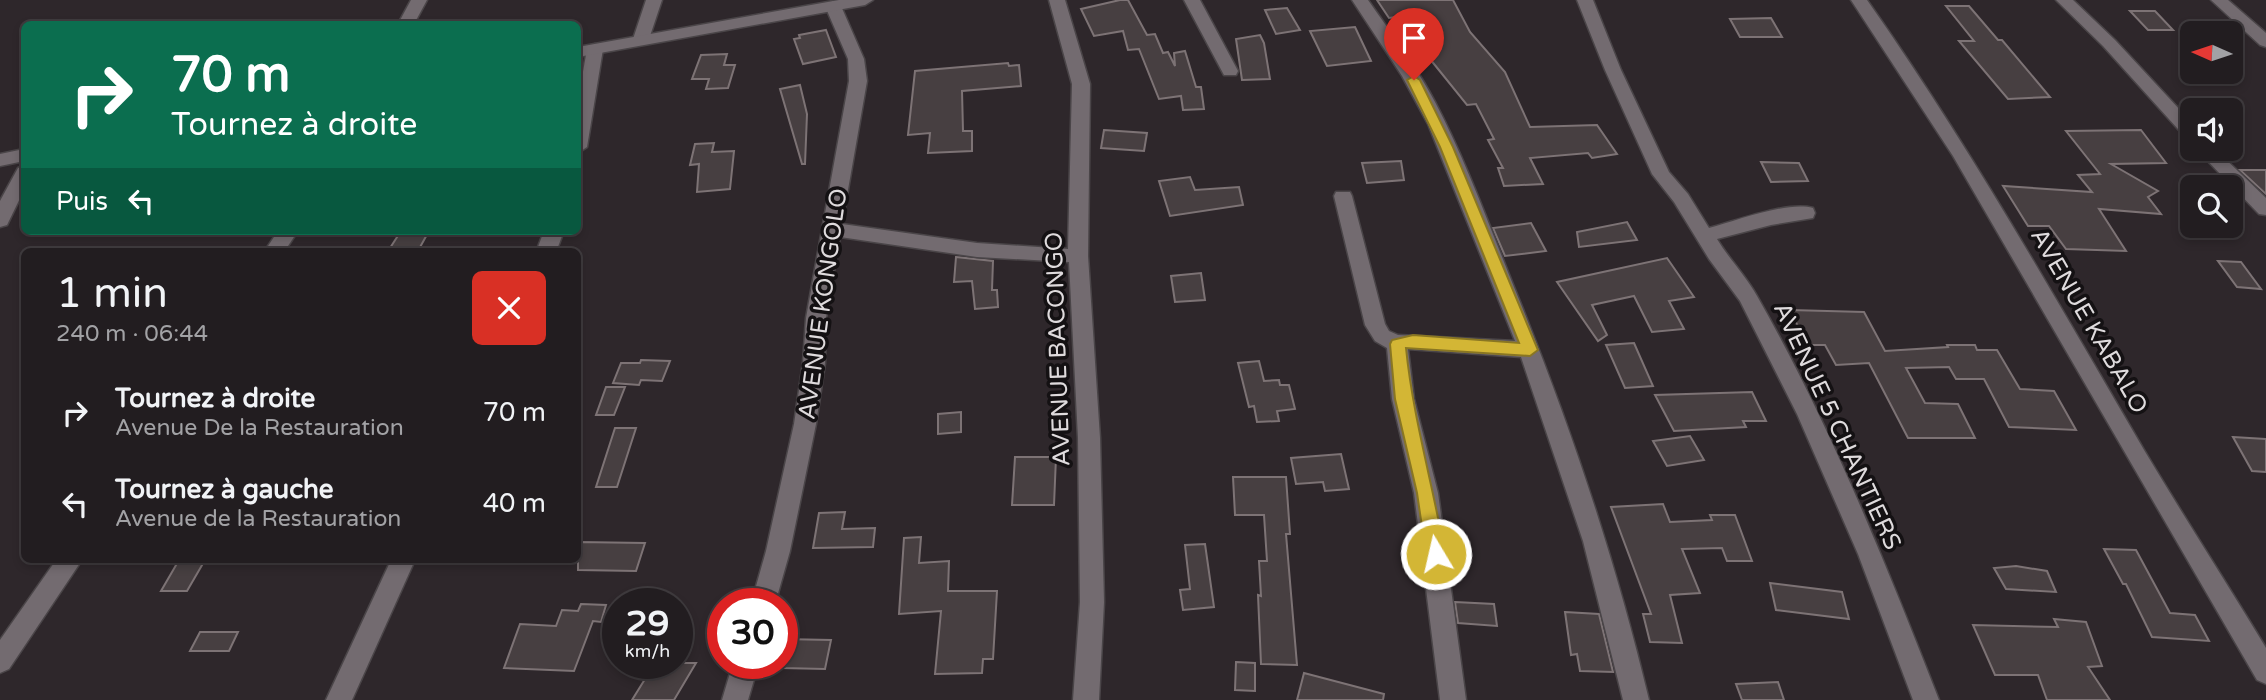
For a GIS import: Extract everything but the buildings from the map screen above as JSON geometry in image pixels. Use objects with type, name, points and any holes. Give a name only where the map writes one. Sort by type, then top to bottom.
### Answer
[{"type":"street","points":[[407,21],[419,0]]},
{"type":"street","points":[[642,39],[654,0]]},
{"type":"street","points":[[581,111],[586,50],[864,0]]},
{"type":"street","name":"AVENUE BACONGO","points":[[1056,0],[1081,84],[1078,256],[1089,438],[1091,602],[1086,700]]},
{"type":"street","points":[[1192,0],[1230,71]]},
{"type":"street","points":[[1360,0],[1402,60],[1427,104],[1530,350],[1568,459],[1611,600],[1636,700]]},
{"type":"street","name":"AVENUE 5 CHANTIERS","points":[[1585,0],[1613,70],[1661,174],[1681,198],[1704,236],[1748,297],[1808,414],[1870,554],[1926,700]]},
{"type":"street","name":"AVENUE KABALO","points":[[1859,0],[1932,107],[2266,672]]},
{"type":"street","points":[[2064,0],[2109,43],[2180,121]]},
{"type":"street","points":[[2219,0],[2266,42]]},
{"type":"street","name":"AVENUE KONGOLO","points":[[768,588],[805,424],[814,363],[816,318],[858,81],[856,59],[833,6]]},
{"type":"street","points":[[0,160],[21,156]]},
{"type":"street","points":[[2218,161],[2266,209]]},
{"type":"street","points":[[0,220],[21,178]]},
{"type":"street","points":[[1343,196],[1375,325],[1382,336],[1398,344],[1413,341],[1530,350]]},
{"type":"street","points":[[1704,236],[1771,218],[1806,213]]},
{"type":"street","points":[[832,229],[977,250],[1078,256]]},
{"type":"street","points":[[1398,344],[1403,399],[1426,493],[1436,554],[1453,700]]},
{"type":"street","points":[[0,661],[68,563]]},
{"type":"street","points":[[339,700],[402,563]]},
{"type":"street","points":[[735,700],[741,679]]},
{"type":"route","points":[[1414,80],[1447,147],[1530,350],[1413,341],[1398,344],[1403,399],[1426,493],[1436,554]]}]
